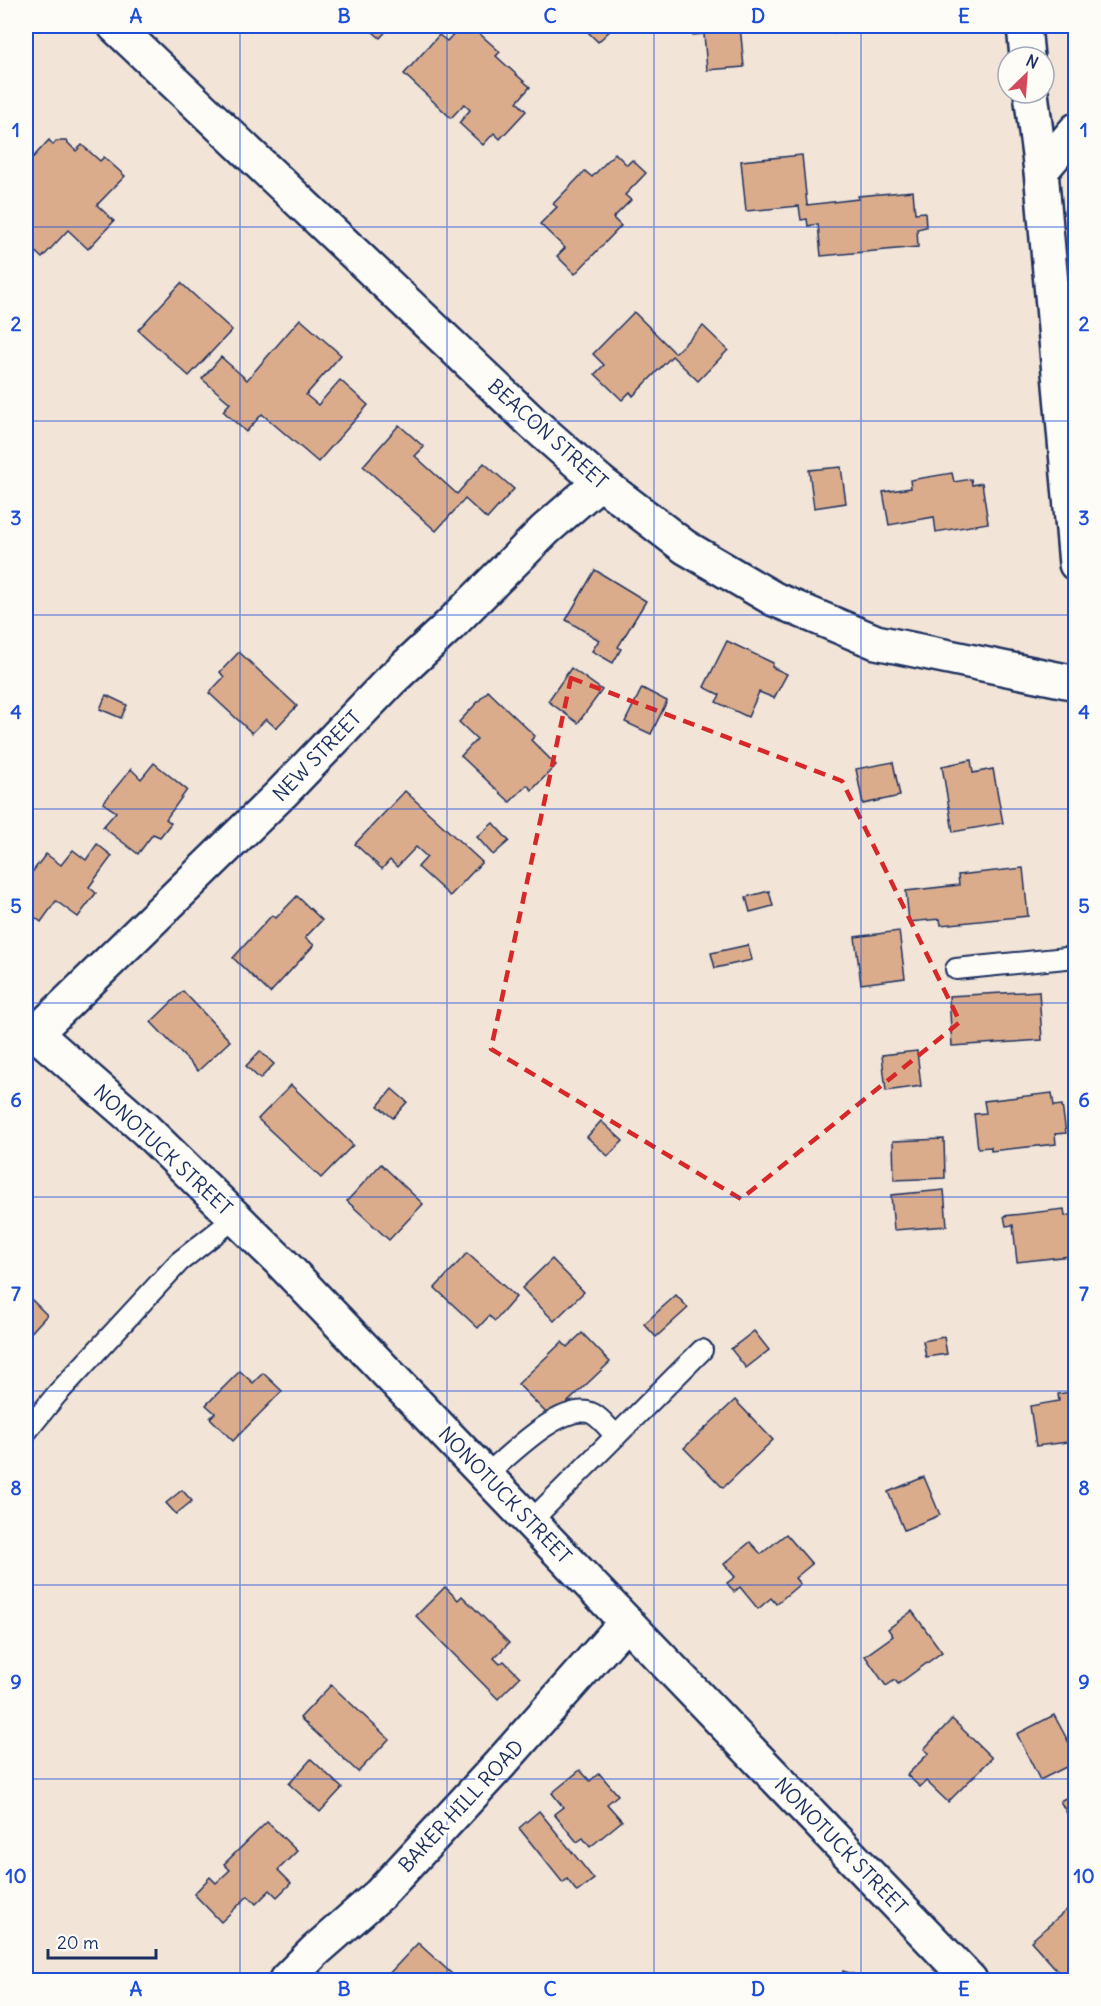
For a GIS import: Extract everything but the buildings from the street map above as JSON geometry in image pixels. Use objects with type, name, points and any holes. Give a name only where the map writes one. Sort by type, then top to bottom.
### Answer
[{"type":"street","name":"BEACON STREET","points":[[115,26],[534,424],[600,482],[685,547],[774,599],[876,642],[1076,683]]},
{"type":"street","points":[[1024,26],[1026,45]]},
{"type":"street","points":[[1033,105],[1041,171],[1076,564]]},
{"type":"street","points":[[1041,171],[1076,130]]},
{"type":"street","name":"NEW STREET","points":[[31,1029],[282,793],[390,681],[545,530],[600,482]]},
{"type":"street","name":"NONOTUCK STREET","points":[[31,1029],[145,1129],[280,1261],[969,1980]]},
{"type":"street","name":"BAKER HILL ROAD","points":[[286,1980],[315,1951],[380,1894],[626,1622]]},
{"type":"lane","points":[[956,969],[1076,957]]},
{"type":"lane","points":[[26,1432],[57,1394],[179,1262],[235,1218]]},
{"type":"lane","points":[[531,1521],[702,1350]]},
{"type":"lane","points":[[486,1475],[547,1423],[567,1414],[588,1412],[599,1418],[616,1436]]},
{"type":"highlighted area","points":[[571,678],[842,781],[960,1022],[741,1199],[491,1049]]}]
